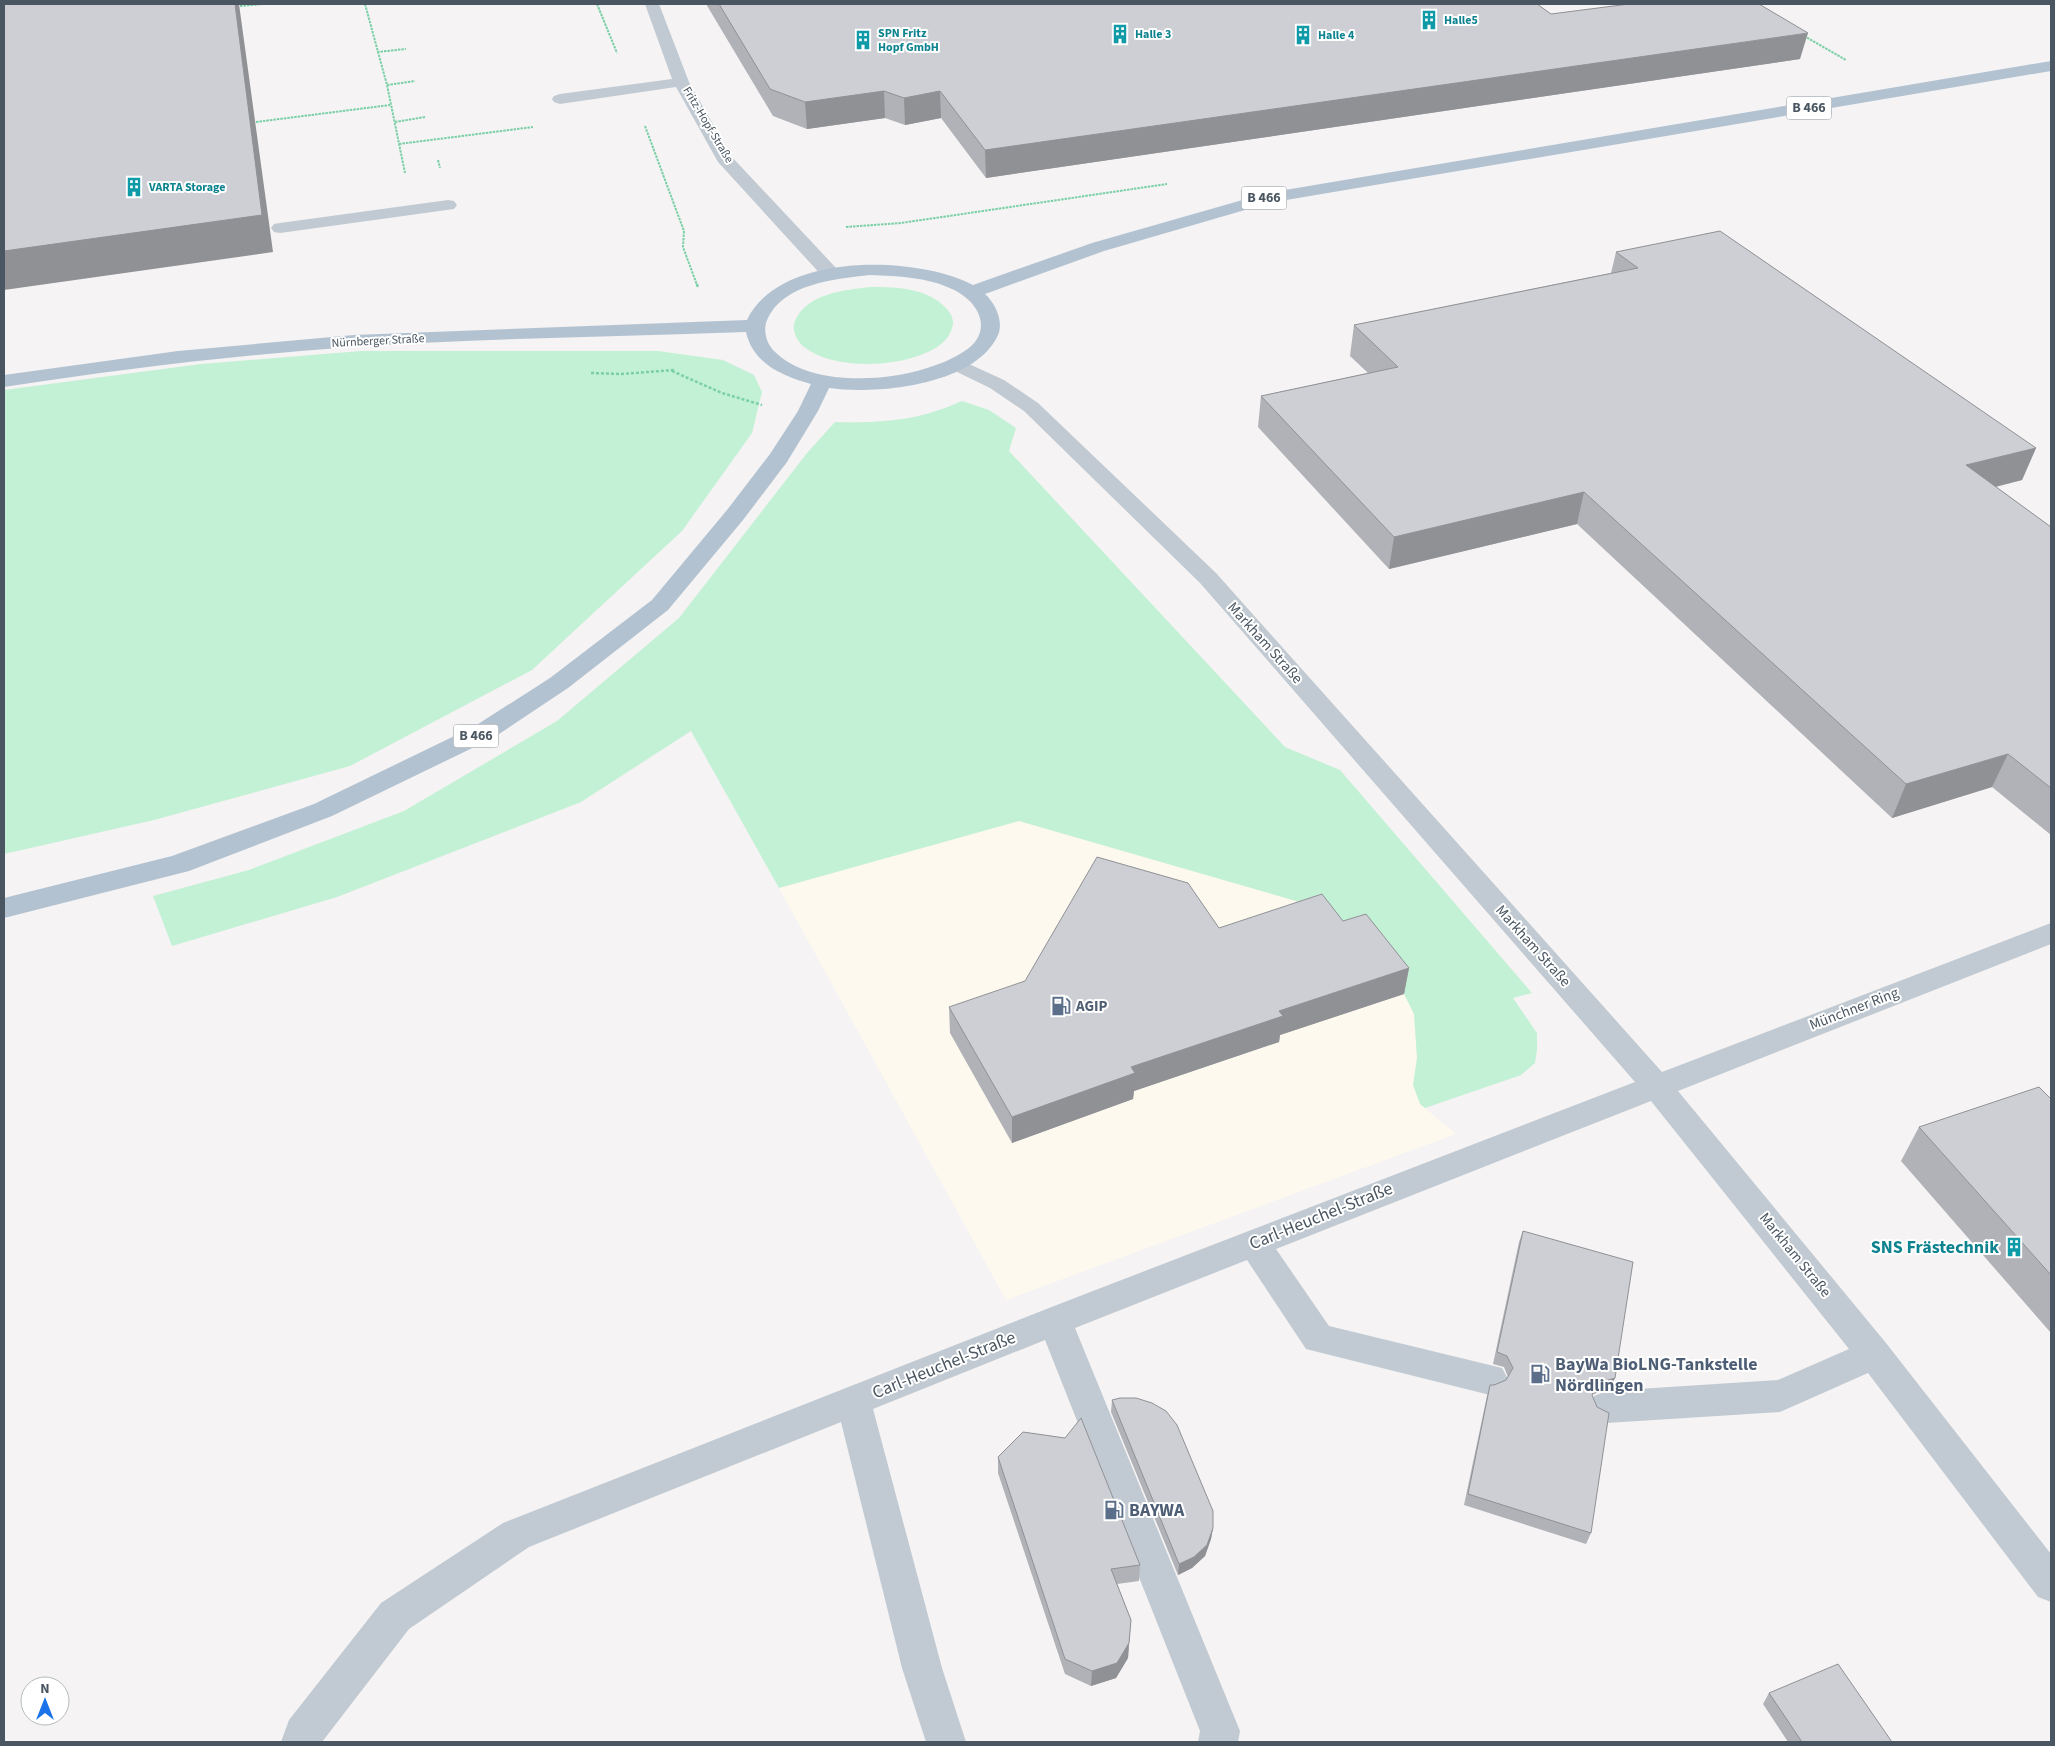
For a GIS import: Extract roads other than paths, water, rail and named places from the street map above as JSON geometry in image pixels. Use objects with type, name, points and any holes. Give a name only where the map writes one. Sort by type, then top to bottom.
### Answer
[{"type":"main road","name":"B 466","points":[[972,292],[1098,247],[1267,198],[1586,146],[2051,66]]},
{"type":"main road","points":[[870,269],[909,271],[944,279],[972,292],[988,309],[992,328],[981,348],[958,365],[929,376],[894,383],[858,384],[822,380],[792,372],[771,358],[757,343],[755,326],[762,310],[778,295],[802,283],[831,274],[870,269]]},
{"type":"main road","name":"Nürnberger Straße","points":[[4,381],[204,354],[353,341],[588,330],[755,326]]},
{"type":"main road","name":"B 466","points":[[4,908],[178,864],[323,810],[484,732],[559,684],[660,605],[735,515],[778,457],[808,411],[822,380]]},
{"type":"street","name":"Fritz-Hopf-Straße","points":[[652,4],[681,82],[724,158],[831,274]]},
{"type":"street","points":[[560,99],[681,82]]},
{"type":"street","points":[[280,228],[448,205]]},
{"type":"street","name":"Markham Straße","points":[[958,365],[997,384],[1031,407],[1208,578],[1656,1085],[1874,1354],[2051,1584]]},
{"type":"street","name":"Münchner Ring","points":[[1656,1085],[2051,933]]},
{"type":"street","name":"Carl-Heuchel-Straße","points":[[301,1742],[303,1734],[395,1616],[516,1535],[1055,1320],[1656,1085]]},
{"type":"street","points":[[1254,1243],[1318,1338],[1490,1379]]},
{"type":"street","points":[[1055,1320],[1220,1731],[1218,1742]]},
{"type":"street","points":[[1608,1407],[1780,1396],[1874,1354]]},
{"type":"street","points":[[854,1401],[922,1668],[946,1742]]},
{"type":"place","name":"Halle5","points":[[1429,20]]},
{"type":"place","name":"Halle 3","points":[[1120,34]]},
{"type":"place","name":"Halle 4","points":[[1303,35]]},
{"type":"place","name":"SPN Fritz Hopf GmbH","points":[[863,40]]},
{"type":"place","name":"VARTA Storage","points":[[134,187]]},
{"type":"place","name":"AGIP","points":[[1061,1006]]},
{"type":"place","name":"SNS Frästechnik","points":[[2014,1247]]},
{"type":"place","name":"BayWa BioLNG-Tankstelle Nördlingen","points":[[1540,1374]]},
{"type":"place","name":"BAYWA","points":[[1114,1510]]}]
